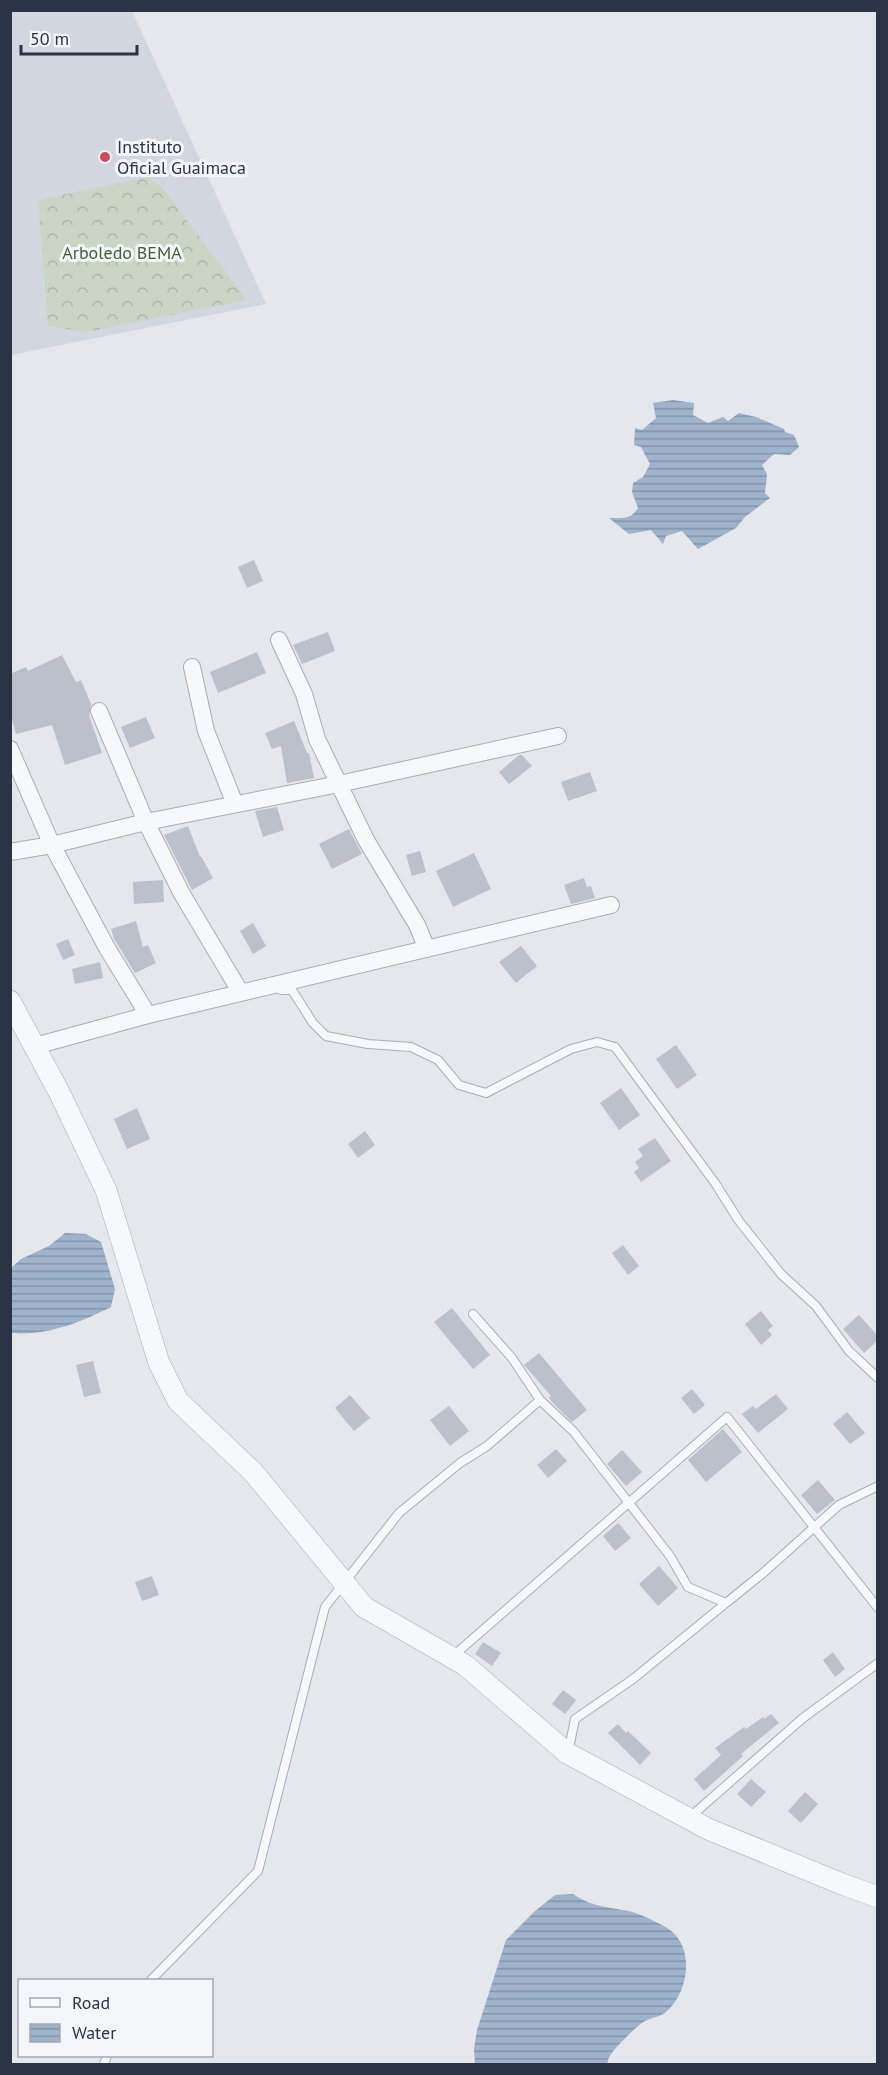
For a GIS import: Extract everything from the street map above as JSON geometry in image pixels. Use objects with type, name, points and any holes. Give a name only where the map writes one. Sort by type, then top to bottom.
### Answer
[{"type":"street","points":[[279,640],[304,694],[317,739],[366,840],[417,925],[427,949]]},
{"type":"street","points":[[192,667],[206,731],[235,804]]},
{"type":"street","points":[[99,711],[146,822],[182,894],[241,993]]},
{"type":"street","points":[[10,852],[52,845],[146,822],[339,784],[558,736]]},
{"type":"street","points":[[10,749],[52,845],[107,948],[148,1015]]},
{"type":"street","points":[[35,1046],[148,1015],[611,905]]},
{"type":"street","points":[[10,1001],[59,1092],[106,1191],[159,1363],[178,1401],[253,1472],[364,1607],[465,1665],[567,1753],[708,1829],[878,1897]]},
{"type":"lane","points":[[241,993],[292,990],[313,1023],[326,1036],[368,1044],[411,1047],[438,1060],[459,1085],[486,1093],[572,1049],[597,1042],[615,1047],[709,1173],[739,1221],[781,1274],[816,1306],[849,1351],[878,1378]]},
{"type":"lane","points":[[473,1314],[512,1358],[540,1400],[574,1432],[670,1556],[688,1587],[726,1603]]},
{"type":"lane","points":[[152,1979],[258,1871],[325,1607],[399,1513],[460,1463],[487,1446],[540,1400]]},
{"type":"lane","points":[[451,1657],[727,1417],[878,1608]]},
{"type":"lane","points":[[567,1753],[575,1719],[633,1679],[726,1603],[839,1504],[878,1486]]},
{"type":"lane","points":[[689,1818],[803,1718],[878,1663]]},
{"type":"shaded area","name":"Instituto Oficial Guaimaca","points":[[11,11],[132,11],[266,304],[11,355]]},
{"type":"green space","name":"Arboledo BEMA","points":[[147,177],[162,187],[247,300],[85,332],[48,326],[38,200]]},
{"type":"water","points":[[673,400],[694,403],[693,415],[708,423],[723,417],[728,421],[739,413],[756,417],[794,435],[799,447],[790,455],[774,454],[762,465],[767,474],[765,493],[770,498],[745,517],[736,528],[698,549],[682,531],[666,536],[663,544],[651,530],[629,534],[609,518],[632,515],[638,508],[632,492],[633,483],[643,477],[650,464],[641,447],[634,445],[635,428],[642,430],[656,418],[653,403]]},
{"type":"water","points":[[65,1233],[86,1234],[101,1242],[115,1289],[111,1307],[62,1327],[37,1332],[11,1333],[11,1268],[21,1259],[49,1246]]},
{"type":"water","points":[[573,1894],[593,1904],[638,1914],[670,1930],[678,1938],[686,1960],[686,1973],[678,1996],[663,2014],[645,2021],[632,2031],[612,2053],[607,2064],[475,2064],[474,2049],[477,2030],[506,1940],[555,1895]]},
{"type":"building","points":[[254,560],[263,581],[247,588],[238,567]]},
{"type":"building","points":[[328,632],[335,651],[302,664],[293,645]]},
{"type":"building","points":[[257,652],[266,673],[218,693],[210,672]]},
{"type":"building","points":[[62,655],[76,682],[81,680],[91,704],[89,715],[102,753],[65,765],[52,725],[16,734],[10,712],[10,674],[26,667],[28,671]]},
{"type":"building","points":[[146,717],[155,738],[130,748],[121,727]]},
{"type":"building","points":[[294,721],[307,753],[309,753],[314,778],[287,783],[281,746],[272,749],[265,733]]},
{"type":"building","points":[[522,755],[532,766],[509,784],[499,772]]},
{"type":"building","points":[[590,772],[597,791],[568,801],[561,782]]},
{"type":"building","points":[[277,807],[284,830],[263,837],[255,811]]},
{"type":"building","points":[[188,826],[200,857],[213,878],[192,890],[164,835]]},
{"type":"building","points":[[349,829],[362,854],[332,869],[319,844]]},
{"type":"building","points":[[420,851],[426,872],[412,876],[406,855]]},
{"type":"building","points":[[474,853],[491,889],[453,907],[436,871]]},
{"type":"building","points":[[584,878],[587,887],[591,886],[595,898],[571,904],[564,885]]},
{"type":"building","points":[[163,880],[164,902],[134,904],[133,882]]},
{"type":"building","points":[[136,921],[143,947],[148,945],[156,963],[135,973],[114,939],[111,929]]},
{"type":"building","points":[[253,923],[266,946],[253,954],[240,931]]},
{"type":"building","points":[[68,939],[75,955],[63,960],[56,944]]},
{"type":"building","points":[[521,946],[537,966],[516,983],[499,962]]},
{"type":"building","points":[[100,962],[103,978],[75,984],[72,969]]},
{"type":"building","points":[[676,1045],[697,1075],[677,1089],[656,1059]]},
{"type":"building","points":[[621,1088],[640,1115],[619,1130],[600,1103]]},
{"type":"building","points":[[137,1108],[150,1139],[127,1149],[114,1119]]},
{"type":"building","points":[[365,1131],[375,1145],[358,1158],[348,1144]]},
{"type":"building","points":[[655,1138],[671,1161],[641,1182],[634,1172],[639,1168],[635,1162],[643,1156],[638,1149]]},
{"type":"building","points":[[623,1245],[639,1266],[628,1275],[612,1253]]},
{"type":"building","points":[[452,1308],[490,1355],[473,1369],[434,1322]]},
{"type":"building","points":[[761,1311],[773,1326],[768,1330],[772,1335],[761,1345],[745,1324]]},
{"type":"building","points":[[859,1315],[878,1336],[878,1340],[864,1353],[843,1329]]},
{"type":"building","points":[[539,1353],[587,1410],[572,1422],[554,1404],[549,1398],[551,1396],[524,1365]]},
{"type":"building","points":[[93,1361],[101,1393],[84,1397],[76,1365]]},
{"type":"building","points":[[692,1389],[705,1405],[694,1414],[681,1398]]},
{"type":"building","points":[[776,1394],[788,1409],[758,1433],[742,1414],[753,1406],[756,1409]]},
{"type":"building","points":[[350,1395],[370,1418],[354,1431],[335,1408]]},
{"type":"building","points":[[449,1406],[469,1431],[450,1446],[430,1420]]},
{"type":"building","points":[[847,1412],[865,1433],[850,1444],[833,1424]]},
{"type":"building","points":[[723,1429],[742,1452],[706,1482],[688,1460]]},
{"type":"building","points":[[556,1449],[567,1461],[548,1478],[537,1465]]},
{"type":"building","points":[[622,1450],[642,1472],[626,1486],[607,1464]]},
{"type":"building","points":[[818,1480],[835,1500],[817,1514],[801,1495]]},
{"type":"building","points":[[618,1523],[631,1538],[615,1551],[603,1536]]},
{"type":"building","points":[[659,1566],[678,1588],[658,1606],[639,1584]]},
{"type":"building","points":[[152,1576],[159,1595],[142,1601],[135,1582]]},
{"type":"building","points":[[483,1642],[501,1653],[492,1666],[475,1654]]},
{"type":"building","points":[[833,1652],[845,1669],[835,1677],[823,1660]]},
{"type":"building","points":[[563,1690],[576,1700],[565,1714],[552,1704]]},
{"type":"building","points":[[771,1714],[779,1723],[741,1754],[743,1756],[704,1791],[694,1779],[721,1755],[715,1748],[744,1727],[746,1729]]},
{"type":"building","points":[[618,1724],[651,1753],[640,1765],[608,1733]]},
{"type":"building","points":[[751,1779],[766,1792],[751,1807],[737,1794]]},
{"type":"building","points":[[805,1792],[818,1804],[801,1823],[788,1811]]},
{"type":"place","name":"Instituto Oficial Guaimaca","points":[[105,157]]}]
